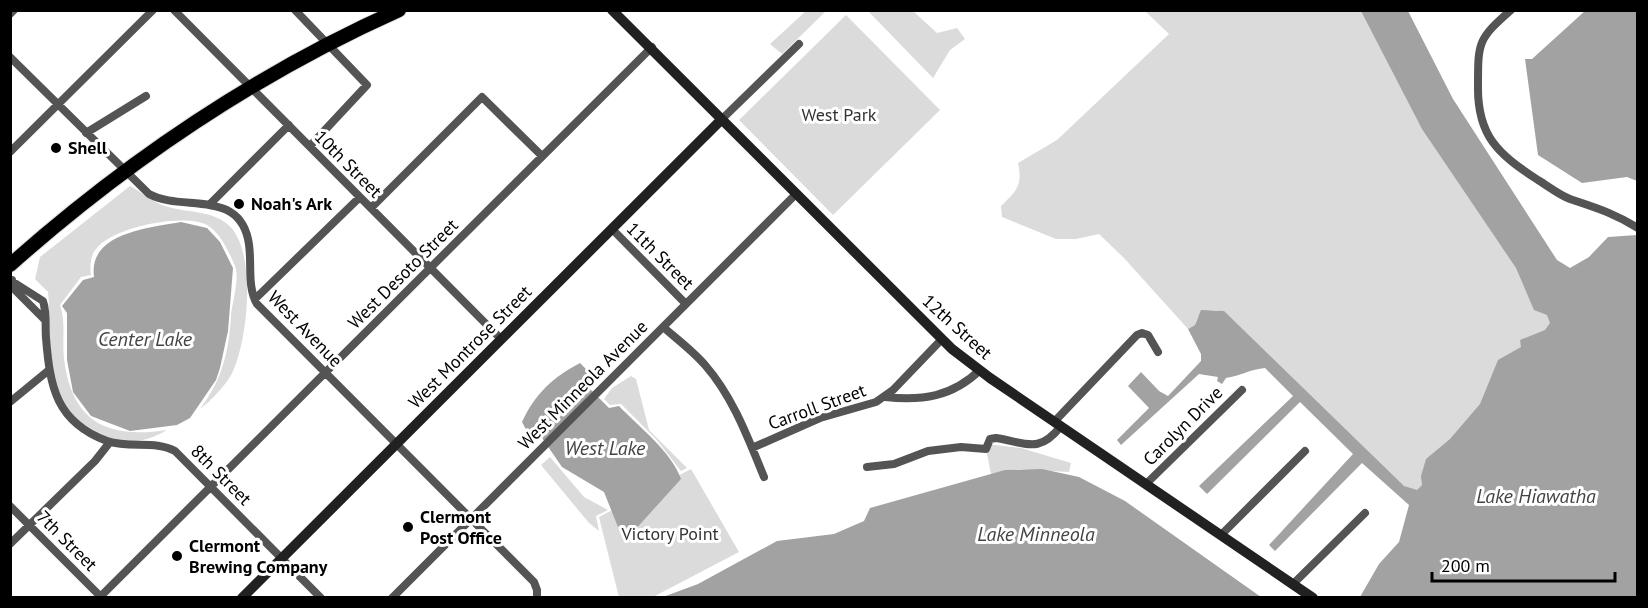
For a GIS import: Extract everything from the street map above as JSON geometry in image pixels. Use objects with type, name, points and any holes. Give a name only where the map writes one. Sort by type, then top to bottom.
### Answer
[{"type":"highway","points":[[10,265],[126,172],[252,88],[399,10]]},
{"type":"main road","name":"12th Street","points":[[612,10],[627,22]]},
{"type":"main road","name":"12th Street","points":[[617,10],[721,120],[942,339],[980,370],[1313,597]]},
{"type":"main road","name":"West Montrose Street","points":[[242,597],[721,120]]},
{"type":"street","points":[[10,14],[14,10]]},
{"type":"street","points":[[10,152],[59,106],[153,10]]},
{"type":"street","name":"10th Street","points":[[174,10],[501,339]]},
{"type":"street","points":[[295,10],[367,85],[310,146]]},
{"type":"street","points":[[1511,10],[1487,31],[1478,54],[1477,109],[1495,146],[1517,166],[1568,198],[1614,213],[1638,228]]},
{"type":"street","points":[[721,120],[799,44]]},
{"type":"street","name":"West Desoto Street","points":[[100,597],[651,47]]},
{"type":"street","name":"West Avenue","points":[[10,57],[144,190],[157,198],[210,204],[233,213],[246,230],[255,299],[534,582],[537,597]]},
{"type":"street","points":[[86,133],[146,96]]},
{"type":"street","points":[[371,208],[482,97],[542,156]]},
{"type":"street","points":[[210,204],[289,125]]},
{"type":"street","name":"West Minneola Avenue","points":[[392,597],[796,194]]},
{"type":"street","points":[[255,299],[360,197]]},
{"type":"street","name":"11th Street","points":[[612,229],[686,304]]},
{"type":"street","name":"8th Street","points":[[11,280],[12,287],[46,321],[49,370],[55,397],[69,417],[84,430],[110,442],[131,446],[169,447],[184,458],[321,597]]},
{"type":"street","points":[[663,327],[696,355],[715,377],[737,415],[764,477]]},
{"type":"street","points":[[867,467],[894,464],[928,451],[961,447],[986,449],[990,439],[996,438],[1039,445],[1050,441],[1058,424],[1137,336],[1143,333],[1148,335],[1158,352]]},
{"type":"street","name":"Carroll Street","points":[[752,448],[820,418],[868,405],[885,396],[942,339]]},
{"type":"street","points":[[10,402],[49,370]]},
{"type":"street","points":[[885,396],[917,399],[944,394],[961,386],[980,370]]},
{"type":"street","name":"Carolyn Drive","points":[[1146,484],[1242,390]]},
{"type":"street","points":[[10,544],[95,460],[110,442]]},
{"type":"street","points":[[1221,535],[1305,451]]},
{"type":"street","name":"7th Street","points":[[10,506],[100,597]]},
{"type":"street","points":[[1293,584],[1365,513]]},
{"type":"green space","points":[[807,10],[826,11],[782,54],[770,44]]},
{"type":"green space","points":[[868,11],[913,11],[937,33],[957,28],[965,39],[950,50],[933,78]]},
{"type":"green space","points":[[1145,11],[1377,11],[1563,315],[1425,489],[1413,492],[1396,481],[1217,310],[1203,312],[1195,325],[1188,329],[1124,258],[1099,234],[1076,239],[1056,239],[1002,217],[1001,206],[1019,183],[1018,163],[1057,140],[1169,34]]},
{"type":"green space","name":"West Park","points":[[846,15],[940,110],[833,215],[739,120]]},
{"type":"green space","points":[[130,186],[165,206],[205,214],[226,223],[236,235],[243,251],[247,294],[243,338],[233,371],[219,392],[200,409],[219,376],[228,341],[237,277],[235,266],[224,244],[207,225],[182,221],[149,224],[132,229],[117,234],[96,249],[92,258],[91,275],[81,277],[60,305],[64,359],[68,381],[75,398],[96,422],[127,432],[167,430],[151,438],[125,441],[99,433],[75,418],[64,406],[57,392],[50,359],[48,292],[35,279],[40,257]]},
{"type":"green space","points":[[631,376],[636,379],[649,430],[687,468],[681,471],[656,439],[621,404],[610,405],[604,399],[612,388]]},
{"type":"green space","points":[[987,444],[1021,448],[1071,463],[1069,472],[1019,469],[991,474]]},
{"type":"green space","points":[[550,457],[584,497],[608,510],[596,516],[599,531],[589,523],[541,465]]},
{"type":"green space","name":"Victory Point","points":[[691,469],[739,552],[653,597],[619,597],[599,517]]},
{"type":"water","points":[[1586,10],[1637,11],[1637,181],[1627,177],[1582,183],[1538,155],[1525,59],[1532,59]]},
{"type":"water","name":"Lake Hiawatha","points":[[1361,11],[1408,11],[1453,99],[1557,260],[1570,268],[1589,257],[1608,237],[1637,235],[1637,597],[1360,597],[1379,564],[1399,542],[1409,505],[1362,463],[1275,551],[1269,545],[1353,454],[1300,402],[1207,494],[1199,486],[1293,396],[1265,368],[1226,378],[1222,384],[1217,381],[1218,377],[1199,374],[1121,445],[1117,440],[1149,408],[1128,386],[1141,372],[1159,391],[1168,396],[1201,361],[1201,354],[1188,329],[1195,325],[1201,310],[1224,311],[1404,486],[1417,490],[1422,485],[1421,476],[1426,459],[1450,439],[1480,404],[1498,360],[1521,347],[1520,340],[1545,330],[1550,323],[1547,315],[1534,310],[1516,268],[1422,129]]},
{"type":"water","name":"Center Lake","points":[[181,222],[207,228],[220,242],[233,268],[228,331],[220,368],[216,380],[190,418],[177,425],[130,431],[91,416],[73,392],[67,360],[67,313],[62,306],[83,280],[94,277],[95,262],[100,251],[110,242],[137,230]]},
{"type":"water","name":"West Lake","points":[[580,363],[589,372],[586,385],[609,408],[619,406],[645,431],[663,449],[681,479],[624,542],[604,492],[562,467],[540,435],[536,438],[529,435],[522,422],[546,387],[561,374]]},
{"type":"water","name":"Lake Minneola","points":[[1042,469],[1079,477],[1125,501],[1261,597],[663,597],[698,584],[777,541],[834,534],[864,521],[870,508],[1005,470]]},
{"type":"place","name":"Shell","points":[[56,148]]},
{"type":"place","name":"Noah's Ark","points":[[239,204]]},
{"type":"place","name":"Clermont Post Office","points":[[408,527]]},
{"type":"place","name":"Clermont Brewing Company","points":[[177,556]]}]
